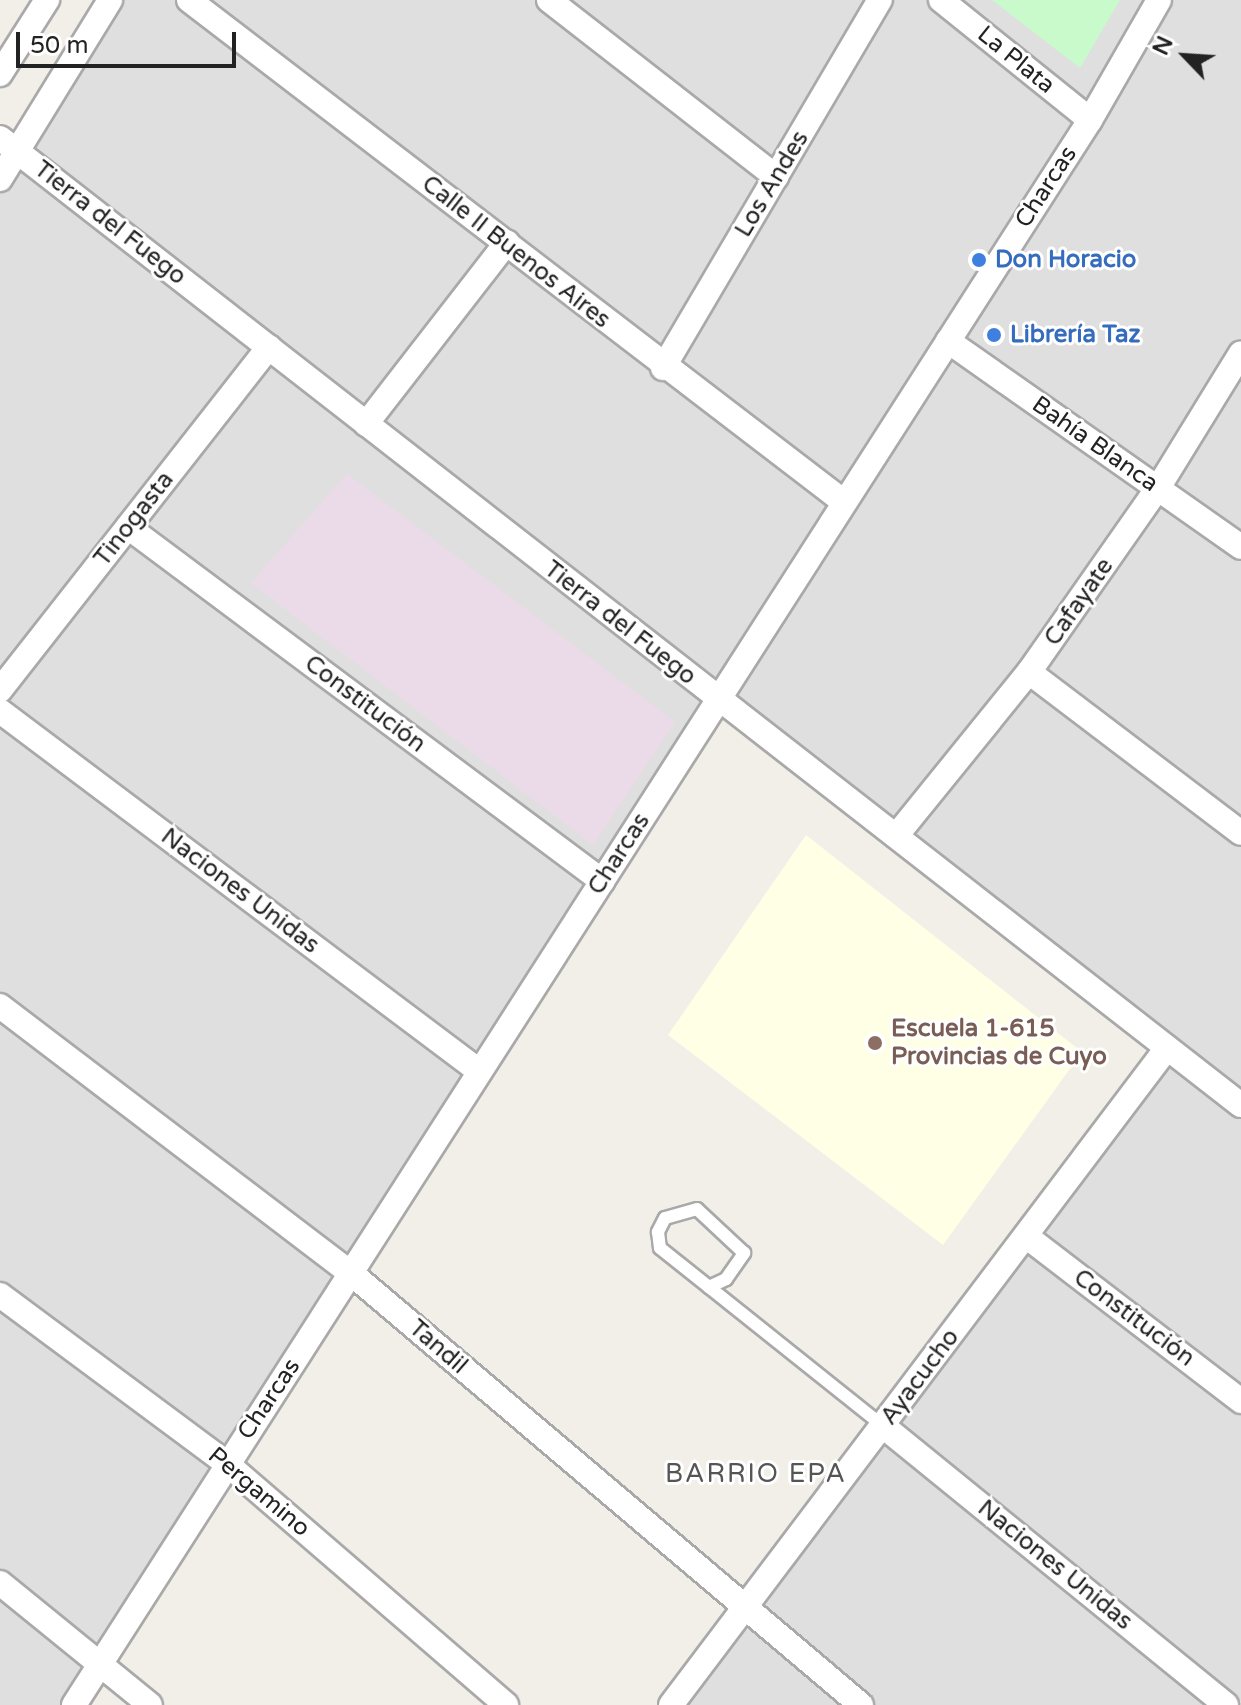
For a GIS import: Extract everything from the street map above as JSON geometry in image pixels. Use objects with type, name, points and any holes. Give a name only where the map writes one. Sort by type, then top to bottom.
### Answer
[{"type":"street","points":[[0,74],[47,0]]},
{"type":"street","points":[[0,179],[9,145],[110,0]]},
{"type":"street","name":"Calle II Buenos Aires","points":[[189,0],[507,242],[663,368],[844,502]]},
{"type":"street","points":[[549,0],[776,177]]},
{"type":"street","name":"Los Andes","points":[[663,368],[880,0]]},
{"type":"street","name":"La Plata","points":[[941,0],[1090,120]]},
{"type":"street","name":"Charcas","points":[[74,1705],[226,1463],[352,1274],[1090,120],[1159,0]]},
{"type":"street","name":"Tierra del Fuego","points":[[9,145],[1241,1105]]},
{"type":"street","points":[[366,424],[507,242]]},
{"type":"street","name":"Bahía Blanca","points":[[948,341],[1241,547]]},
{"type":"street","name":"Tinogasta","points":[[0,690],[269,347]]},
{"type":"street","name":"Cafayate","points":[[896,836],[1029,672],[1158,488],[1241,353]]},
{"type":"street","name":"Constitución","points":[[128,527],[602,881]]},
{"type":"street","points":[[1029,672],[1241,833]]},
{"type":"street","name":"Naciones Unidas","points":[[0,711],[479,1071]]},
{"type":"street","name":"Tandil","points":[[0,1006],[352,1274],[744,1610],[861,1705]]},
{"type":"street","name":"Ayacucho","points":[[671,1705],[1167,1048]]},
{"type":"street","name":"Constitución","points":[[1026,1236],[1241,1401]]},
{"type":"street","name":"Pergamino","points":[[0,1295],[226,1463],[506,1705]]},
{"type":"street","name":"Naciones Unidas","points":[[883,1426],[1226,1705]]},
{"type":"street","points":[[0,1583],[150,1705]]},
{"type":"lane","points":[[709,1287],[726,1279],[744,1253],[697,1209],[665,1218],[658,1232],[660,1248],[883,1426]]},
{"type":"shaded area","name":"BARRIO EPA","points":[[110,0],[1241,0],[1241,1700],[1237,1705],[671,1705],[1167,1048],[718,700],[69,1705],[0,1705],[0,179]]},
{"type":"shaded area","points":[[347,474],[675,722],[593,845],[251,583]]},
{"type":"shaded area","name":"Escuela 1-615 Provincias de Cuyo","points":[[806,835],[1082,1052],[943,1245],[668,1035]]},
{"type":"green space","points":[[992,0],[1120,0],[1080,68]]},
{"type":"place","name":"Don Horacio","points":[[979,260]]},
{"type":"place","name":"Librería Taz","points":[[994,335]]},
{"type":"place","name":"Escuela 1-615 Provincias de Cuyo","points":[[875,1043]]},
{"type":"district","name":"BARRIO EPA","points":[[756,1474]]}]
